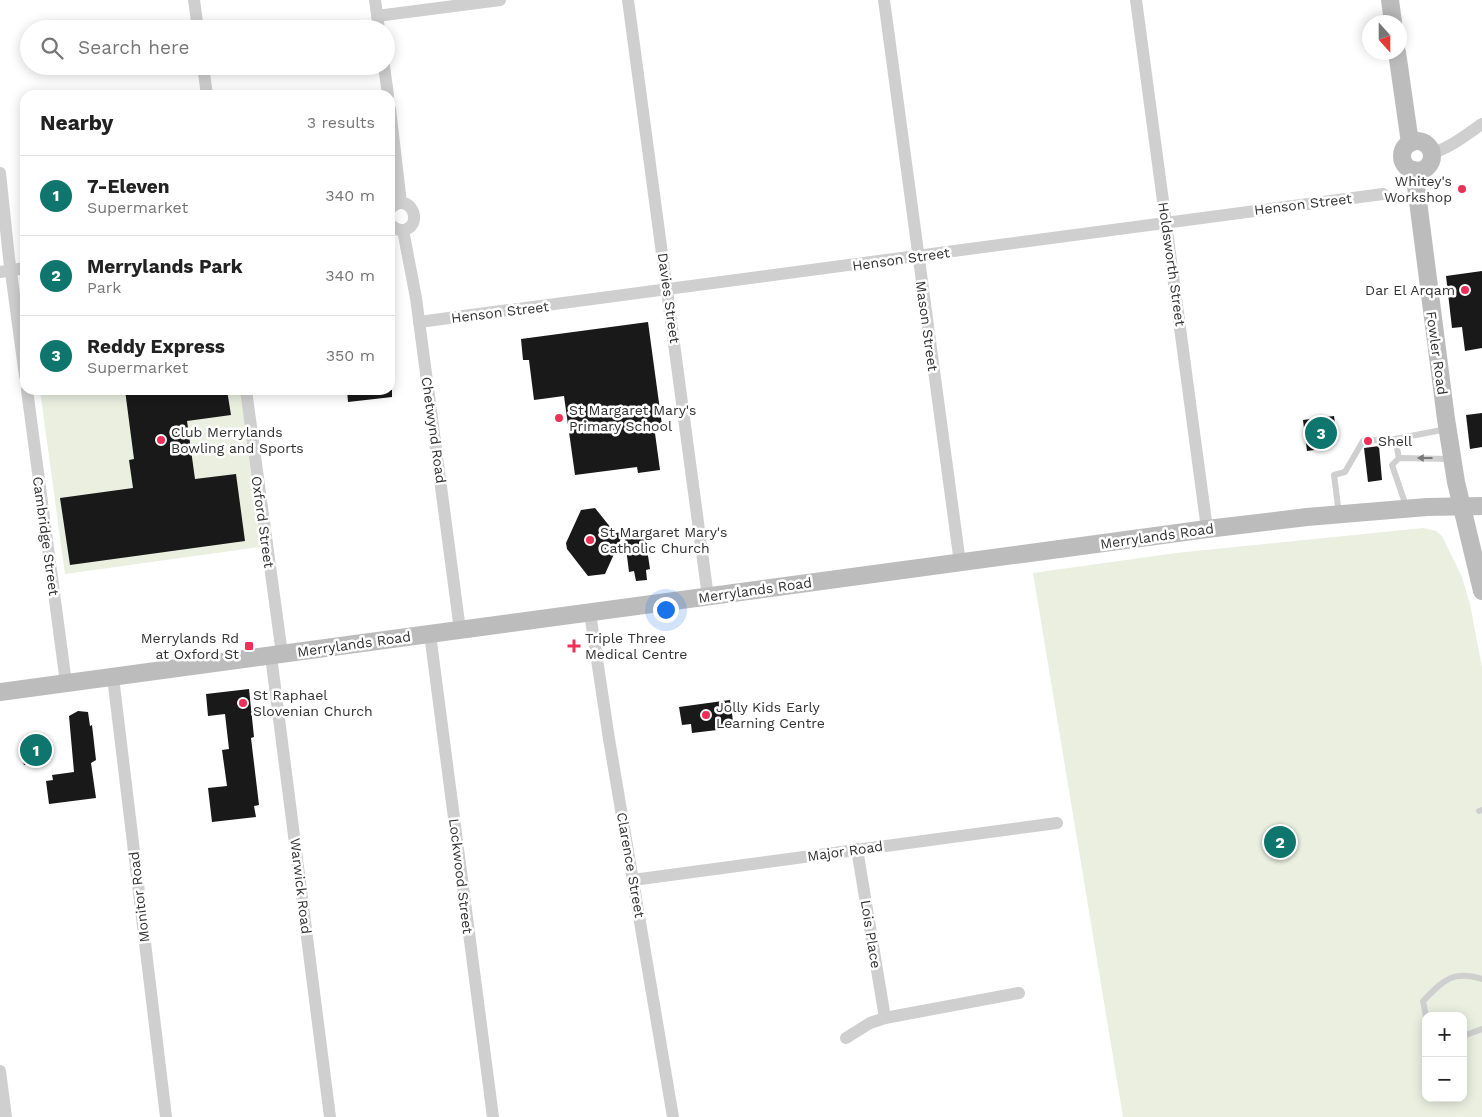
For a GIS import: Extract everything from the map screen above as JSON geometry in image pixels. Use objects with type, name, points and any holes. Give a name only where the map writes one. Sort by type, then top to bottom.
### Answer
[{"type":"main road","points":[[1390,0],[1392,15]]},
{"type":"main road","points":[[1398,60],[1410,143]]},
{"type":"main road","points":[[1419,141],[1427,145],[1432,153],[1432,158],[1427,166],[1418,170],[1407,166],[1403,160],[1404,148],[1410,143],[1419,141]]},
{"type":"main road","name":"Fowler Road","points":[[1414,170],[1447,429],[1461,505],[1482,591]]},
{"type":"main road","name":"Merrylands Road","points":[[0,692],[1207,529],[1307,517],[1461,505],[1482,506]]},
{"type":"main road","points":[[1477,566],[1482,540]]},
{"type":"street","points":[[194,0],[197,20]]},
{"type":"street","points":[[375,0],[378,20]]},
{"type":"street","points":[[389,20],[500,0]]},
{"type":"street","name":"Davies Street","points":[[628,0],[708,597]]},
{"type":"street","name":"Mason Street","points":[[884,0],[960,563]]},
{"type":"street","name":"Holdsworth Street","points":[[1136,0],[1207,529]]},
{"type":"street","points":[[204,75],[206,90]]},
{"type":"street","points":[[385,75],[387,90]]},
{"type":"street","points":[[1432,153],[1448,147],[1482,124]]},
{"type":"street","points":[[0,173],[6,271],[20,348]]},
{"type":"street","name":"Henson Street","points":[[419,322],[918,257],[1167,221],[1383,194]]},
{"type":"street","points":[[395,206],[405,204],[412,209],[414,218],[411,226],[403,230],[395,229]]},
{"type":"street","name":"Chetwynd Road","points":[[403,230],[414,284],[460,630]]},
{"type":"street","points":[[6,271],[20,269]]},
{"type":"street","name":"Cambridge Street","points":[[28,395],[66,683]]},
{"type":"street","name":"Oxford Street","points":[[247,395],[276,655]]},
{"type":"street","name":"Clarence Street","points":[[590,613],[609,739],[673,1117]]},
{"type":"street","name":"Lockwood Street","points":[[430,634],[493,1117]]},
{"type":"street","name":"Warwick Road","points":[[276,655],[330,1117]]},
{"type":"street","name":"Monitor Road","points":[[113,677],[166,1117]]},
{"type":"street","name":"Major Road","points":[[633,880],[1057,823]]},
{"type":"street","name":"Lois Place","points":[[858,849],[885,1018]]},
{"type":"street","points":[[846,1038],[870,1023],[885,1018],[1019,993]]},
{"type":"street","points":[[0,1071],[6,1117]]},
{"type":"lane","points":[[1339,515],[1334,474],[1345,472],[1363,441],[1395,439],[1447,429]]},
{"type":"lane","points":[[1395,439],[1398,458],[1392,465],[1406,509]]},
{"type":"lane","points":[[1398,458],[1452,459]]},
{"type":"lane","points":[[1425,1012],[1423,1001],[1445,980],[1452,976],[1468,975],[1482,979]]},
{"type":"lane","points":[[1467,1035],[1482,1029]]},
{"type":"shaded area","points":[[41,395],[243,395],[266,546],[65,574]]},
{"type":"shaded area","points":[[1423,528],[1436,531],[1442,536],[1462,577],[1470,604],[1482,668],[1482,1117],[1123,1117],[1033,573],[1176,553]]},
{"type":"building","name":"Dar El Arqam","points":[[1482,271],[1482,348],[1465,351],[1462,327],[1452,328],[1446,276]]},
{"type":"building","points":[[648,322],[662,425],[654,426],[660,470],[638,473],[637,467],[575,475],[564,396],[534,400],[529,360],[523,360],[521,339]]},
{"type":"building","points":[[126,395],[228,395],[231,415],[187,421],[195,479],[236,474],[245,541],[70,565],[60,498],[133,488],[129,460],[134,459]]},
{"type":"building","points":[[347,395],[392,395],[392,397],[348,402]]},
{"type":"building","points":[[1482,413],[1482,447],[1470,449],[1466,415]]},
{"type":"building","points":[[1334,416],[1337,439],[1329,448],[1307,451],[1303,420]]},
{"type":"building","points":[[1379,446],[1382,480],[1368,482],[1364,448]]},
{"type":"building","points":[[595,508],[615,533],[644,529],[650,569],[646,570],[647,580],[636,581],[634,571],[629,572],[624,532],[605,574],[588,576],[567,549],[566,543],[581,510]]},
{"type":"building","points":[[249,689],[254,737],[251,738],[259,805],[254,806],[256,817],[212,822],[208,788],[227,786],[222,750],[229,749],[225,714],[208,716],[206,694]]},
{"type":"building","name":"Jolly Kids Early Learning Centre","points":[[730,700],[734,728],[692,733],[691,724],[682,725],[679,707]]},
{"type":"building","points":[[78,711],[88,712],[90,726],[92,725],[96,760],[91,763],[96,798],[49,804],[46,781],[53,780],[52,775],[74,772],[69,716]]},
{"type":"building","points":[[47,738],[52,759],[24,765],[19,744]]},
{"type":"place","name":"Whitey's Workshop","points":[[1462,189]]},
{"type":"place","name":"Dar El Arqam","points":[[1465,290]]},
{"type":"place","name":"St Margaret Mary's Primary School","points":[[559,418]]},
{"type":"place","name":"Reddy Express","points":[[1321,433]]},
{"type":"place","name":"Club Merrylands Bowling and Sports","points":[[161,440]]},
{"type":"place","name":"Shell","points":[[1368,441]]},
{"type":"place","name":"St Margaret Mary's Catholic Church","points":[[590,540]]},
{"type":"place","name":"Merrylands Rd at Oxford St","points":[[249,646]]},
{"type":"place","name":"Triple Three Medical Centre","points":[[574,646]]},
{"type":"place","name":"St Raphael Slovenian Church","points":[[243,703]]},
{"type":"place","name":"Jolly Kids Early Learning Centre","points":[[706,715]]},
{"type":"place","name":"7-Eleven","points":[[36,750]]},
{"type":"place","name":"Merrylands Park","points":[[1280,842]]}]
